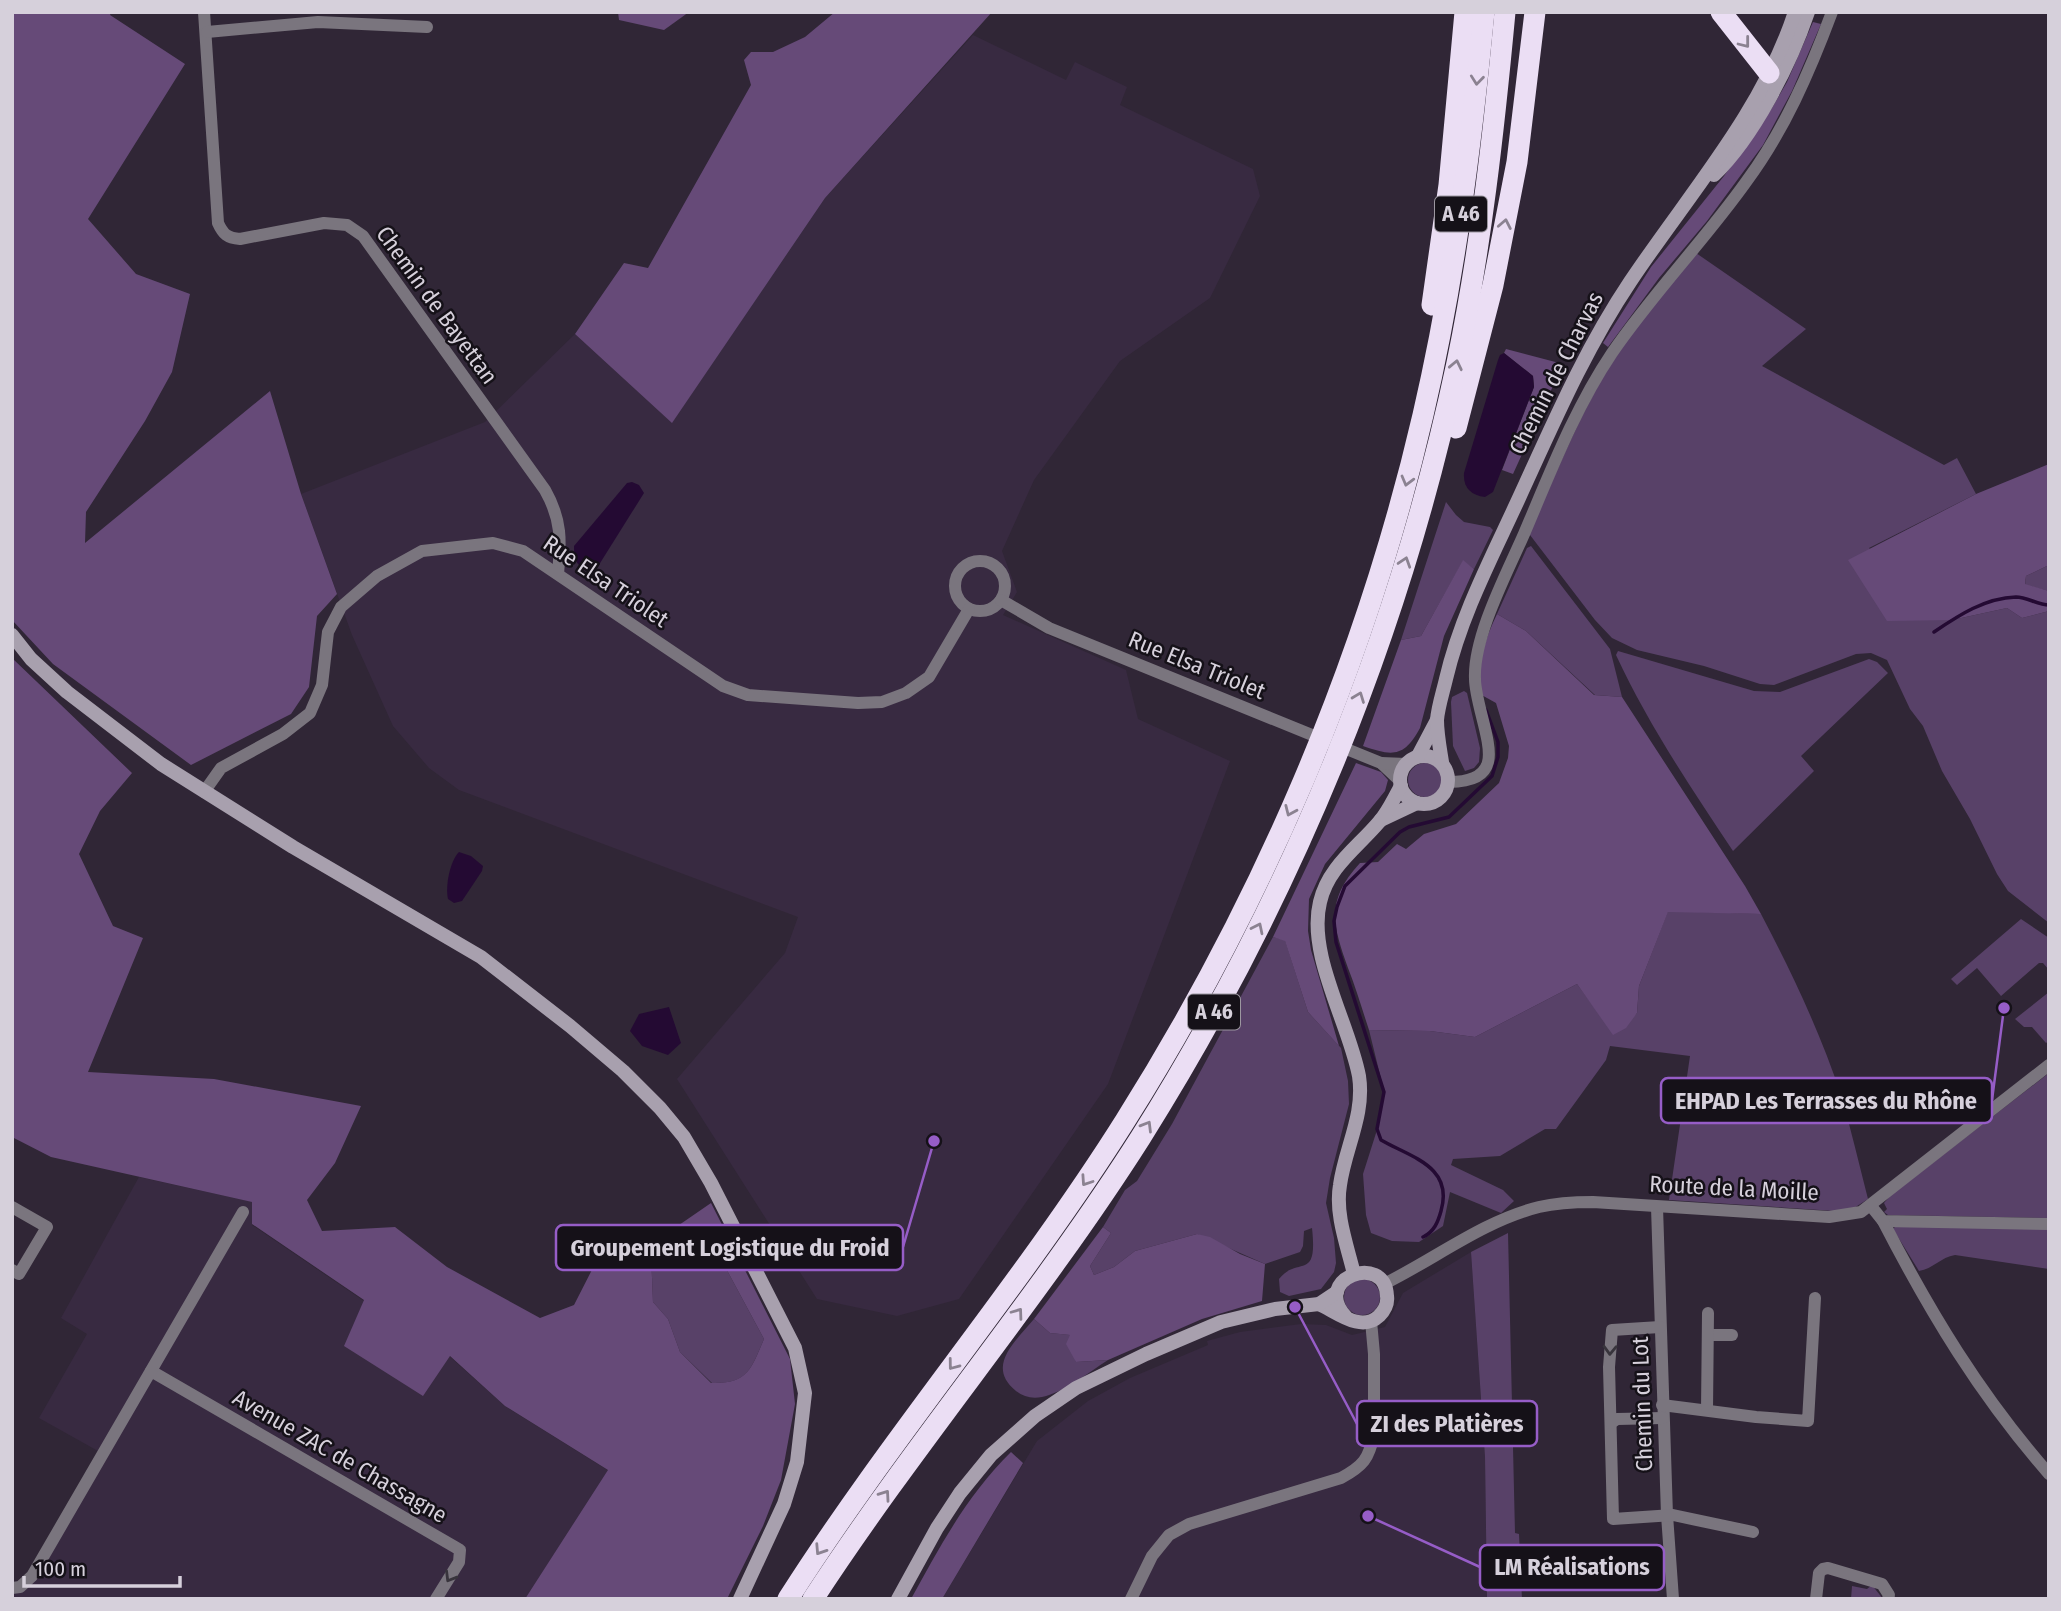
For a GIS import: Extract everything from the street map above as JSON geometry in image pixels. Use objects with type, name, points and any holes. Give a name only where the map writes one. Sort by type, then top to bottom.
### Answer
[{"type":"highway","points":[[1423,414],[1414,402],[1449,185],[1465,12]]},
{"type":"highway","name":"A 46","points":[[788,1599],[872,1476],[1093,1171],[1199,996],[1272,852],[1338,696],[1390,540],[1423,414],[1455,254],[1474,116],[1484,12]]},
{"type":"highway","name":"A 46","points":[[813,1599],[920,1444],[1106,1189],[1183,1067],[1285,873],[1336,758],[1386,622],[1422,503],[1453,380],[1488,175],[1505,12]]},
{"type":"highway","points":[[1422,503],[1436,495],[1467,389],[1493,285],[1517,162],[1535,12]]},
{"type":"highway","points":[[1517,162],[1524,151],[1549,12]]},
{"type":"highway","points":[[1721,12],[1769,73]]},
{"type":"street","name":"Chemin de Bayettan","points":[[204,12],[218,223],[223,234],[230,239],[240,239],[324,223],[347,225],[363,236],[545,491],[555,509],[560,531],[558,575]]},
{"type":"street","name":"Chemin de Charvas","points":[[1412,760],[1437,720],[1452,656],[1466,614],[1576,377],[1619,298],[1695,193],[1769,73],[1795,12]]},
{"type":"street","points":[[1695,193],[1721,168],[1756,120],[1780,78],[1808,12]]},
{"type":"street","points":[[1449,782],[1464,782],[1478,776],[1489,760],[1487,737],[1476,700],[1474,675],[1479,646],[1528,523],[1577,416],[1610,356],[1647,304],[1732,201],[1764,156],[1791,108],[1832,12]]},
{"type":"street","points":[[207,32],[318,22],[427,27]]},
{"type":"street","name":"Rue Elsa Triolet","points":[[204,792],[221,768],[283,734],[310,713],[322,685],[328,632],[341,607],[377,576],[422,551],[493,543],[523,551],[723,686],[748,695],[858,703],[883,702],[906,693],[929,677],[969,609]]},
{"type":"street","points":[[977,560],[989,562],[1002,574],[1005,582],[1001,600],[986,610],[969,609],[956,596],[954,584],[957,573],[966,564],[977,560]]},
{"type":"street","name":"Rue Elsa Triolet","points":[[1001,600],[1049,628],[1381,762],[1400,783]]},
{"type":"street","points":[[12,635],[31,659],[67,692],[161,764],[481,957],[622,1070],[684,1137],[711,1183],[795,1348],[805,1393],[797,1462],[784,1504],[740,1599]]},
{"type":"street","name":"Chemin de Charvas","points":[[1437,720],[1442,762]]},
{"type":"street","points":[[1354,1273],[1340,1213],[1339,1195],[1342,1172],[1359,1115],[1360,1090],[1356,1066],[1320,947],[1317,922],[1323,890],[1334,871],[1381,820],[1400,783],[1402,770],[1412,760],[1433,756],[1442,762],[1448,771],[1449,782],[1441,797],[1434,802],[1417,803],[1381,820]]},
{"type":"street","name":"Rue Elsa Triolet","points":[[1381,762],[1412,760]]},
{"type":"street","points":[[1400,783],[1404,794],[1417,803]]},
{"type":"street","name":"Route de la Moille","points":[[1384,1284],[1498,1222],[1538,1207],[1592,1202],[1829,1217],[1853,1214],[1871,1206],[1924,1161],[2049,1065]]},
{"type":"street","points":[[1871,1206],[1883,1221],[1946,1337],[1993,1405],[2049,1474]]},
{"type":"street","points":[[12,1207],[47,1227],[19,1274],[12,1270]]},
{"type":"street","name":"Chemin du Lot","points":[[1657,1207],[1672,1599]]},
{"type":"street","points":[[19,1591],[32,1576],[243,1212]]},
{"type":"street","points":[[1883,1221],[2049,1224]]},
{"type":"street","points":[[898,1599],[937,1528],[966,1485],[992,1455],[1035,1416],[1076,1388],[1221,1322],[1275,1309],[1319,1304],[1337,1292],[1343,1281],[1354,1273],[1371,1273],[1384,1284],[1387,1291],[1386,1306],[1371,1321],[1354,1321],[1319,1304]]},
{"type":"street","points":[[1337,1292],[1338,1306],[1346,1317]]},
{"type":"street","points":[[1611,1423],[1617,1419],[1663,1412],[1707,1410],[1756,1417],[1808,1420],[1815,1298]]},
{"type":"street","points":[[1707,1410],[1708,1313]]},
{"type":"street","points":[[1131,1599],[1152,1556],[1169,1535],[1189,1524],[1341,1478],[1362,1466],[1374,1433],[1374,1354],[1371,1321]]},
{"type":"street","points":[[1660,1327],[1612,1330],[1609,1341],[1613,1519],[1667,1515],[1753,1532]]},
{"type":"street","points":[[1708,1335],[1732,1335]]},
{"type":"street","name":"Avenue ZAC de Chassagne","points":[[151,1371],[460,1550],[459,1562],[436,1599]]},
{"type":"street","points":[[1816,1599],[1819,1573],[1828,1568],[1882,1584],[1888,1599]]},
{"type":"shaded area","points":[[12,12],[111,12],[110,15],[185,64],[88,219],[136,274],[190,294],[172,372],[145,421],[86,512],[85,543],[270,391],[301,494],[337,594],[317,616],[309,687],[291,714],[191,765],[53,664],[12,620]]},
{"type":"shaded area","points":[[618,12],[689,12],[664,30],[619,20]]},
{"type":"shaded area","points":[[835,12],[992,12],[825,198],[672,423],[575,334],[624,263],[648,268],[751,85],[744,60],[751,52],[773,52],[805,37]]},
{"type":"shaded area","points":[[1813,22],[1821,24],[1792,91],[1763,145],[1608,347],[1603,343],[1651,267],[1724,176],[1772,108],[1787,82]]},
{"type":"shaded area","points":[[973,35],[1066,80],[1075,62],[1127,87],[1120,105],[1253,169],[1260,196],[1210,298],[1120,361],[1034,480],[1002,551],[1017,592],[1003,615],[1126,670],[1138,719],[1230,761],[1108,1084],[959,1299],[897,1316],[817,1299],[677,1079],[785,953],[798,917],[459,790],[429,768],[393,726],[352,635],[301,494],[485,422],[575,334],[672,422],[825,198]]},
{"type":"shaded area","points":[[1696,253],[1806,329],[1762,366],[1944,465],[1957,458],[1976,494],[1869,548],[1936,619],[1952,620],[2007,608],[2022,618],[2049,611],[2049,923],[2008,891],[1997,874],[1887,660],[1871,653],[1856,654],[1774,685],[1760,684],[1704,666],[1637,650],[1612,638],[1595,620],[1530,535],[1562,458],[1598,386],[1632,334]]},
{"type":"shaded area","points":[[1506,349],[1563,364],[1513,474],[1502,470],[1534,387],[1533,376],[1504,353]]},
{"type":"shaded area","points":[[1504,353],[1533,376],[1534,387],[1493,492],[1485,497],[1469,490],[1464,473],[1498,360]]},
{"type":"shaded area","points":[[2049,464],[2049,565],[2026,576],[2025,584],[2049,591],[2049,611],[2022,618],[2007,608],[1952,620],[1887,621],[1848,560],[1976,494]]},
{"type":"shaded area","points":[[627,483],[639,485],[644,493],[597,568],[588,571],[584,569],[576,562],[574,546]]},
{"type":"shaded area","points":[[1446,502],[1464,522],[1493,530],[1474,569],[1463,561],[1421,636],[1401,640]]},
{"type":"shaded area","points":[[1531,546],[1610,649],[1622,697],[1595,695],[1526,631],[1497,614],[1527,548]]},
{"type":"shaded area","points":[[1463,560],[1474,569],[1444,636],[1420,728],[1403,750],[1390,753],[1363,746],[1401,640],[1421,636]]},
{"type":"shaded area","points":[[2049,565],[2049,591],[2025,585],[2026,576]]},
{"type":"shaded area","points":[[1497,614],[1526,631],[1594,695],[1622,697],[1761,914],[1668,912],[1639,986],[1637,1013],[1626,1028],[1613,1035],[1577,984],[1475,1037],[1430,1031],[1369,1030],[1338,938],[1335,913],[1337,901],[1349,876],[1360,863],[1378,862],[1397,844],[1406,849],[1424,834],[1456,824],[1499,783],[1508,758],[1509,746],[1496,703],[1478,693],[1483,652]]},
{"type":"shaded area","points":[[1618,651],[1754,691],[1780,692],[1869,659],[1877,662],[1888,673],[1801,756],[1814,771],[1733,851],[1656,731],[1628,681],[1616,655]]},
{"type":"shaded area","points":[[12,658],[132,773],[100,811],[79,854],[113,926],[143,938],[88,1072],[214,1079],[361,1106],[335,1163],[307,1200],[322,1231],[395,1227],[447,1267],[540,1318],[574,1305],[599,1256],[634,1256],[711,1203],[790,1359],[795,1404],[781,1480],[763,1526],[727,1599],[525,1599],[608,1470],[505,1406],[450,1356],[423,1396],[344,1346],[364,1300],[252,1224],[252,1202],[51,1157],[12,1137]],"holes":[[[708,1235],[764,1339],[746,1373],[733,1381],[711,1383],[680,1352],[668,1319],[653,1302],[651,1253]]]},
{"type":"shaded area","points":[[1464,691],[1467,693],[1480,748],[1479,762],[1474,768],[1465,771],[1453,746],[1451,702],[1452,697]]},
{"type":"shaded area","points":[[1356,763],[1381,772],[1388,780],[1385,791],[1325,864],[1309,899],[1308,931],[1311,950],[1339,1046],[1308,1012],[1285,941],[1273,937]]},
{"type":"shaded area","points":[[1425,763],[1437,768],[1442,780],[1437,792],[1425,797],[1413,792],[1408,780],[1413,768]]},
{"type":"shaded area","points":[[459,852],[471,856],[483,866],[462,901],[454,903],[448,899],[448,881],[453,861]]},
{"type":"shaded area","points":[[1668,911],[1761,914],[1824,1048],[1845,1108],[1868,1199],[1854,1208],[1835,1211],[1669,1200],[1690,1056],[1610,1046],[1606,1060],[1556,1129],[1545,1129],[1500,1156],[1453,1159],[1451,1165],[1503,1190],[1514,1201],[1501,1213],[1450,1192],[1443,1226],[1419,1242],[1392,1241],[1371,1233],[1366,1215],[1363,1174],[1377,1130],[1384,1091],[1369,1030],[1430,1031],[1475,1037],[1577,984],[1614,1034],[1637,1013],[1639,986]]},
{"type":"shaded area","points":[[2021,919],[2049,938],[2049,970],[2043,963],[2039,963],[2001,996],[1977,968],[1957,985],[1951,979]]},
{"type":"shaded area","points":[[1273,937],[1285,940],[1308,1012],[1341,1048],[1348,1081],[1349,1104],[1326,1203],[1334,1238],[1334,1272],[1321,1289],[1289,1296],[1280,1292],[1279,1279],[1286,1272],[1305,1265],[1312,1256],[1312,1228],[1304,1231],[1300,1252],[1265,1264],[1197,1234],[1135,1251],[1114,1267],[1094,1275],[1090,1266],[1111,1233],[1103,1227],[1125,1190],[1137,1181],[1172,1124]]},
{"type":"shaded area","points":[[2049,992],[2049,1041],[2046,1043],[2032,1027],[2024,1027],[2015,1019]]},
{"type":"shaded area","points":[[669,1007],[681,1043],[668,1055],[642,1046],[630,1031],[639,1014]]},
{"type":"shaded area","points":[[2049,1073],[2049,1218],[1888,1215],[1884,1212],[1887,1209],[1884,1203],[1890,1196]]},
{"type":"shaded area","points":[[139,1177],[253,1202],[252,1225],[364,1301],[345,1345],[449,1356],[505,1406],[609,1471],[525,1599],[12,1599],[12,1585],[25,1580],[98,1451],[39,1418],[87,1334],[61,1318]]},
{"type":"shaded area","points":[[2049,1225],[2049,1269],[1955,1255],[1919,1271],[1893,1229],[1895,1227]]},
{"type":"shaded area","points":[[1103,1227],[1111,1233],[1090,1266],[1094,1275],[1114,1267],[1135,1251],[1197,1234],[1210,1237],[1265,1264],[1262,1301],[1202,1319],[1108,1360],[1076,1362],[1066,1344],[1070,1335],[1050,1333],[1034,1319]]},
{"type":"shaded area","points":[[1508,1233],[1515,1533],[1519,1534],[1522,1599],[1487,1599],[1485,1457],[1471,1252]]},
{"type":"shaded area","points":[[708,1235],[764,1339],[747,1373],[724,1383],[712,1383],[680,1352],[668,1319],[653,1302],[651,1253]]},
{"type":"shaded area","points":[[1471,1252],[1485,1457],[1487,1599],[942,1599],[1037,1441],[1088,1401],[1130,1378],[1208,1345],[1207,1341],[1240,1332],[1301,1324],[1326,1325],[1352,1335],[1385,1327],[1403,1293]]},
{"type":"shaded area","points":[[1362,1279],[1374,1285],[1380,1297],[1374,1309],[1362,1315],[1350,1309],[1344,1297],[1350,1285]]},
{"type":"shaded area","points":[[1034,1319],[1050,1333],[1071,1335],[1076,1362],[1108,1360],[1051,1395],[1035,1398],[1022,1395],[1007,1382],[1003,1363],[1012,1345]]},
{"type":"shaded area","points":[[1011,1452],[1023,1463],[942,1599],[911,1599],[968,1503]]},
{"type":"shaded area","points":[[1872,1585],[1883,1599],[1851,1599],[1852,1586],[1867,1589]]},
{"type":"waterway","points":[[1934,632],[1963,614],[1994,600],[2016,597],[2049,605]]},
{"type":"waterway","points":[[1423,1237],[1433,1229],[1440,1215],[1443,1196],[1441,1183],[1427,1165],[1381,1140],[1377,1129],[1384,1092],[1336,942],[1334,921],[1345,886],[1400,832],[1409,827],[1449,817],[1492,776],[1498,757],[1498,742],[1486,710]]},
{"type":"place","name":"EHPAD Les Terrasses du Rhône","points":[[2004,1008]]},
{"type":"place","name":"Groupement Logistique du Froid","points":[[934,1141]]},
{"type":"place","name":"ZI des Platières","points":[[1295,1307]]},
{"type":"place","name":"LM Réalisations","points":[[1368,1516]]}]
